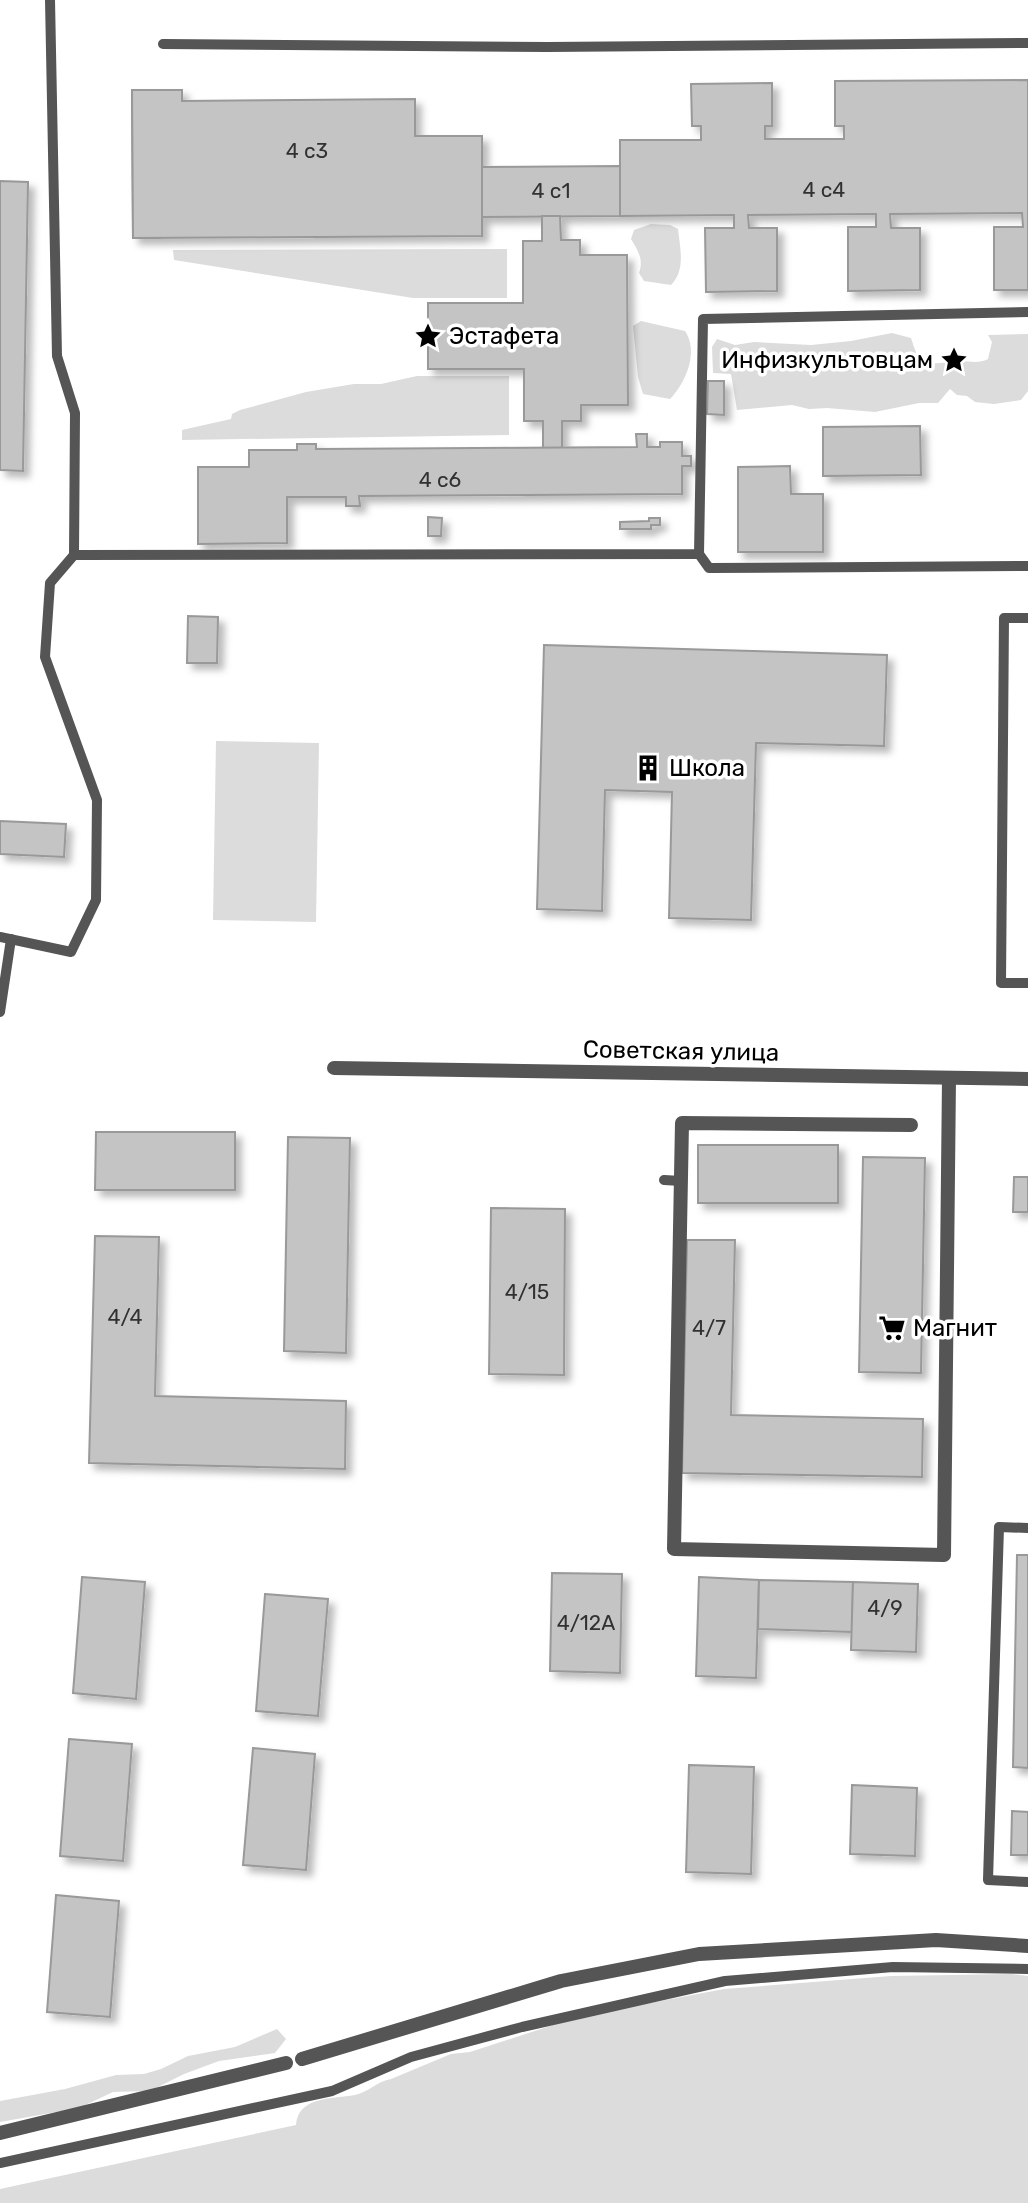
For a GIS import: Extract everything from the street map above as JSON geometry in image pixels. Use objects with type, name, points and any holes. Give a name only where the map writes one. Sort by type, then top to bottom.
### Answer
[{"type":"street","name":"Советская улица","points":[[334,1068],[1028,1079]]},
{"type":"street","points":[[911,1125],[682,1124],[674,1549],[944,1555],[948,1077]]},
{"type":"street","points":[[302,2059],[561,1981],[699,1954],[936,1940],[1028,1946]]},
{"type":"street","points":[[0,2133],[286,2063]]},
{"type":"lane","points":[[0,1012],[6,938],[71,952],[96,900],[97,800],[45,657],[50,583],[74,555],[75,413],[57,356],[50,0]]},
{"type":"lane","points":[[163,44],[547,47],[1028,43]]},
{"type":"lane","points":[[1028,313],[704,319],[699,554],[709,568],[1028,566]]},
{"type":"lane","points":[[74,555],[699,554]]},
{"type":"lane","points":[[1028,618],[1004,618],[1001,983],[1028,983]]},
{"type":"lane","points":[[664,1180],[681,1181]]},
{"type":"lane","points":[[1028,1528],[999,1527],[988,1880],[1028,1882]]},
{"type":"lane","points":[[0,2163],[331,2091],[411,2057],[522,2027],[724,1981],[893,1967],[1028,1969]]},
{"type":"shaded area","points":[[651,224],[670,225],[678,229],[680,266],[671,285],[644,281],[639,273],[641,259],[631,239],[634,230]]},
{"type":"shaded area","points":[[507,249],[507,298],[413,298],[174,260],[173,250]]},
{"type":"shaded area","points":[[641,321],[685,331],[689,339],[689,366],[670,399],[643,394],[638,377],[633,326]]},
{"type":"shaded area","points":[[892,333],[911,338],[921,359],[931,363],[984,361],[988,359],[992,342],[988,335],[1028,334],[1028,391],[1021,400],[994,404],[975,402],[950,389],[938,403],[919,403],[875,412],[809,409],[792,405],[737,410],[731,374],[713,373],[712,347],[717,339],[735,345],[754,342],[811,345]]},
{"type":"shaded area","points":[[417,376],[509,376],[509,435],[182,440],[182,430],[231,419],[232,414],[240,410],[306,392],[354,384],[381,384]]},
{"type":"shaded area","points":[[216,741],[319,743],[316,922],[213,920]]},
{"type":"shaded area","points":[[891,1976],[1028,1976],[1028,2203],[0,2203],[0,2189],[296,2125],[298,2116],[310,2104],[360,2094],[381,2082],[451,2054],[470,2052],[581,2016],[724,1989]]},
{"type":"shaded area","points":[[277,2029],[286,2039],[275,2053],[219,2061],[150,2091],[113,2092],[79,2108],[0,2122],[0,2101],[65,2089],[116,2075],[144,2074],[188,2056],[235,2047]]},
{"type":"building","points":[[1028,80],[1028,290],[994,290],[994,227],[1023,227],[1022,213],[890,214],[891,228],[920,228],[920,290],[848,291],[848,227],[876,227],[876,214],[748,215],[749,228],[777,228],[777,291],[706,292],[705,228],[734,228],[734,215],[620,216],[620,140],[701,140],[701,126],[692,126],[691,84],[772,83],[772,126],[765,126],[765,139],[844,139],[844,126],[835,126],[835,81]]},
{"type":"building","points":[[132,90],[182,90],[182,101],[160,101],[160,238],[133,238]]},
{"type":"building","points":[[132,90],[182,90],[182,101],[415,99],[415,136],[482,136],[482,236],[133,238]]},
{"type":"building","points":[[620,166],[620,216],[482,217],[482,167]]},
{"type":"building","points":[[0,181],[28,182],[23,471],[0,470]]},
{"type":"building","points":[[542,216],[560,216],[561,240],[580,240],[580,255],[627,255],[628,405],[581,405],[581,421],[562,421],[562,448],[543,448],[543,421],[524,421],[524,369],[428,369],[428,303],[523,303],[523,241],[542,241]]},
{"type":"building","points":[[708,381],[724,381],[724,415],[707,414]]},
{"type":"building","points":[[920,426],[921,475],[823,476],[823,427]]},
{"type":"building","points":[[636,434],[647,434],[647,447],[660,447],[660,442],[682,442],[682,456],[691,456],[691,466],[682,466],[682,494],[359,496],[360,506],[346,506],[346,497],[287,497],[287,543],[198,544],[198,467],[249,467],[249,450],[297,450],[297,444],[316,444],[316,449],[637,447]]},
{"type":"building","points":[[790,466],[791,494],[823,494],[823,552],[738,552],[738,467]]},
{"type":"building","points":[[428,517],[442,518],[441,536],[428,536]]},
{"type":"building","points":[[649,518],[660,518],[660,525],[651,525],[651,529],[620,529],[620,522],[649,521]]},
{"type":"building","points":[[188,616],[218,617],[217,663],[187,663]]},
{"type":"building","name":"Школа","points":[[544,645],[887,655],[884,746],[756,743],[751,920],[669,918],[672,792],[605,790],[602,911],[537,909]]},
{"type":"building","points":[[0,821],[66,824],[64,857],[0,854]]},
{"type":"building","points":[[96,1132],[235,1132],[235,1190],[95,1190]]},
{"type":"building","points":[[288,1137],[350,1138],[346,1353],[284,1351]]},
{"type":"building","points":[[698,1145],[838,1145],[838,1203],[698,1203]]},
{"type":"building","points":[[863,1157],[925,1158],[921,1373],[859,1372]]},
{"type":"building","points":[[1014,1177],[1028,1177],[1028,1212],[1013,1212]]},
{"type":"building","points":[[491,1208],[565,1209],[564,1375],[489,1374]]},
{"type":"building","points":[[95,1236],[159,1237],[155,1396],[346,1401],[345,1469],[89,1463]]},
{"type":"building","points":[[687,1240],[735,1240],[731,1415],[923,1419],[922,1477],[682,1473]]},
{"type":"building","points":[[1017,1555],[1028,1555],[1028,1768],[1013,1767]]},
{"type":"building","points":[[552,1573],[622,1574],[620,1673],[550,1671]]},
{"type":"building","points":[[82,1577],[145,1582],[136,1699],[73,1693]]},
{"type":"building","points":[[699,1577],[759,1580],[756,1678],[696,1676]]},
{"type":"building","points":[[759,1580],[853,1582],[852,1632],[758,1629]]},
{"type":"building","points":[[853,1582],[918,1584],[916,1652],[851,1650]]},
{"type":"building","points":[[265,1594],[328,1599],[318,1716],[256,1711]]},
{"type":"building","points":[[69,1739],[132,1744],[123,1861],[60,1856]]},
{"type":"building","points":[[253,1748],[315,1754],[306,1870],[243,1865]]},
{"type":"building","points":[[689,1765],[754,1767],[751,1874],[686,1872]]},
{"type":"building","points":[[852,1785],[917,1788],[915,1856],[850,1854]]},
{"type":"building","points":[[1012,1811],[1028,1812],[1028,1855],[1011,1855]]},
{"type":"building","points":[[56,1895],[119,1901],[110,2017],[47,2012]]},
{"type":"place","name":"Эстафета","points":[[428,336]]},
{"type":"place","name":"Инфизкультовцам","points":[[954,360]]},
{"type":"place","name":"Школа","points":[[648,768]]},
{"type":"place","name":"Магнит","points":[[892,1328]]}]
